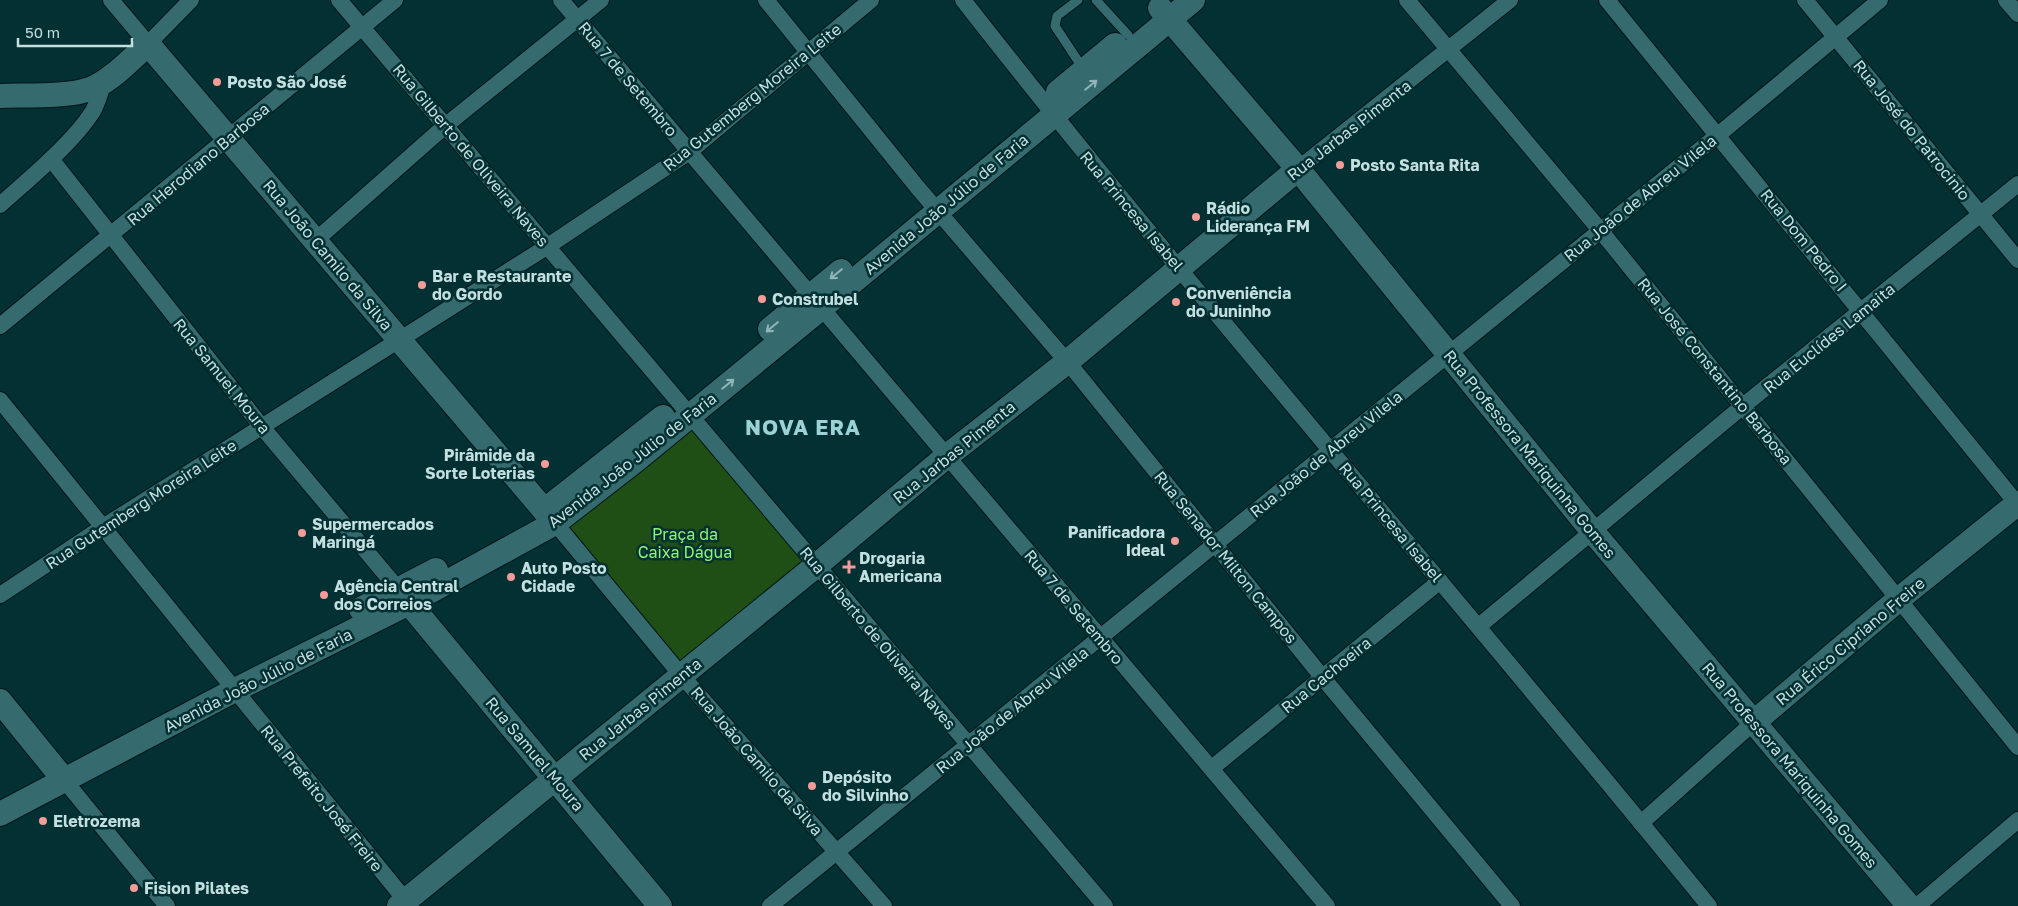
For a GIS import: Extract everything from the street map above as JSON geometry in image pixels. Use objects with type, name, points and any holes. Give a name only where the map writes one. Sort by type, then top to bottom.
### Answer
[{"type":"main road","name":"Avenida João Júlio de Faria","points":[[1049,110],[1084,70],[1164,7],[1194,0]]},
{"type":"main road","name":"Avenida João Júlio de Faria","points":[[0,814],[60,775],[404,596],[550,517],[685,409],[1049,110],[1164,7]]},
{"type":"main road","name":"Rua Professora Mariquinha Gomes","points":[[1164,7],[1593,532],[1909,906]]},
{"type":"main road","points":[[0,96],[74,93],[97,85],[148,44]]},
{"type":"main road","name":"Rua João Camilo da Silva","points":[[148,44],[550,517]]},
{"type":"main road","name":"Rua Jarbas Pimenta","points":[[404,904],[948,456],[1067,362],[1298,169]]},
{"type":"main road","name":"Rua Érico Cipriano Freire","points":[[1753,723],[1899,599],[2018,504]]},
{"type":"main road","name":"Rua Samuel Moura","points":[[404,596],[660,906]]},
{"type":"main road","points":[[0,701],[60,775]]},
{"type":"main road","name":"Avenida João Júlio de Faria","points":[[0,796],[60,775]]},
{"type":"street","name":"Rua João Camilo da Silva","points":[[110,0],[148,44]]},
{"type":"street","points":[[148,44],[192,0]]},
{"type":"street","name":"Rua Gilberto de Oliveira Naves","points":[[339,0],[1105,906]]},
{"type":"street","name":"Rua Herodiano Barbosa","points":[[0,326],[395,0]]},
{"type":"street","name":"Rua 7 de Setembro","points":[[561,0],[1327,906]]},
{"type":"street","points":[[316,240],[445,126],[601,0]]},
{"type":"street","name":"Rua Senador Milton Campos","points":[[766,0],[933,205],[1067,362],[1323,678],[1512,906]]},
{"type":"street","name":"Rua Gutemberg Moreira Leite","points":[[0,595],[103,527],[548,246],[689,152],[871,0]]},
{"type":"street","name":"Rua Princesa Isabel","points":[[963,0],[1049,110],[1440,581],[1480,626],[1709,906]]},
{"type":"street","name":"Rua José Constantino Barbosa","points":[[1407,0],[1600,230],[2018,747]]},
{"type":"street","name":"Rua Jarbas Pimenta","points":[[1298,169],[1510,0]]},
{"type":"street","name":"Rua Dom Pedro I","points":[[1607,0],[2018,504]]},
{"type":"street","name":"Rua José do Patrocinio","points":[[1806,0],[2018,260]]},
{"type":"street","name":"Rua João de Abreu Vilela","points":[[770,906],[1718,135],[1880,0]]},
{"type":"street","points":[[2006,0],[2018,14]]},
{"type":"street","points":[[0,205],[51,159],[77,131],[93,111],[97,85]]},
{"type":"street","name":"Rua Samuel Moura","points":[[51,159],[262,427],[404,596]]},
{"type":"street","name":"Rua Euclídes Lamaita","points":[[1480,626],[1743,406],[1862,312],[2018,184]]},
{"type":"street","name":"Rua Prefeito José Freire","points":[[0,400],[231,685],[404,904]]},
{"type":"street","name":"Rua João Camilo da Silva","points":[[550,517],[681,675],[884,906]]},
{"type":"street","name":"Rua Cachoeira","points":[[1212,768],[1440,581]]},
{"type":"street","name":"Rua Érico Cipriano Freire","points":[[1641,823],[1753,723]]},
{"type":"street","points":[[60,775],[167,906]]},
{"type":"street","points":[[1917,906],[2018,820]]},
{"type":"lane","points":[[1078,0],[1057,16],[1055,26],[1084,70]]},
{"type":"lane","points":[[1096,0],[1128,35]]},
{"type":"green space","name":"Praça da Caixa Dágua","points":[[689,421],[809,568],[682,667],[561,522]]},
{"type":"place","name":"Posto São José","points":[[217,82]]},
{"type":"place","name":"Posto Santa Rita","points":[[1340,165]]},
{"type":"place","name":"Rádio Liderança FM","points":[[1196,217]]},
{"type":"place","name":"Bar e Restaurante do Gordo","points":[[422,285]]},
{"type":"place","name":"Construbel","points":[[762,299]]},
{"type":"place","name":"Conveniência do Juninho","points":[[1176,302]]},
{"type":"place","name":"Pirâmide da Sorte Loterias","points":[[545,464]]},
{"type":"place","name":"Supermercados Maringá","points":[[302,533]]},
{"type":"place","name":"Panificadora Ideal","points":[[1175,541]]},
{"type":"place","name":"Drogaria Americana","points":[[849,567]]},
{"type":"place","name":"Auto Posto Cidade","points":[[511,577]]},
{"type":"place","name":"Agência Central dos Correios","points":[[324,595]]},
{"type":"place","name":"Depósito do Silvinho","points":[[812,786]]},
{"type":"place","name":"Eletrozema","points":[[43,821]]},
{"type":"place","name":"Fision Pilates","points":[[134,888]]},
{"type":"district","name":"NOVA ERA","points":[[803,428]]}]
